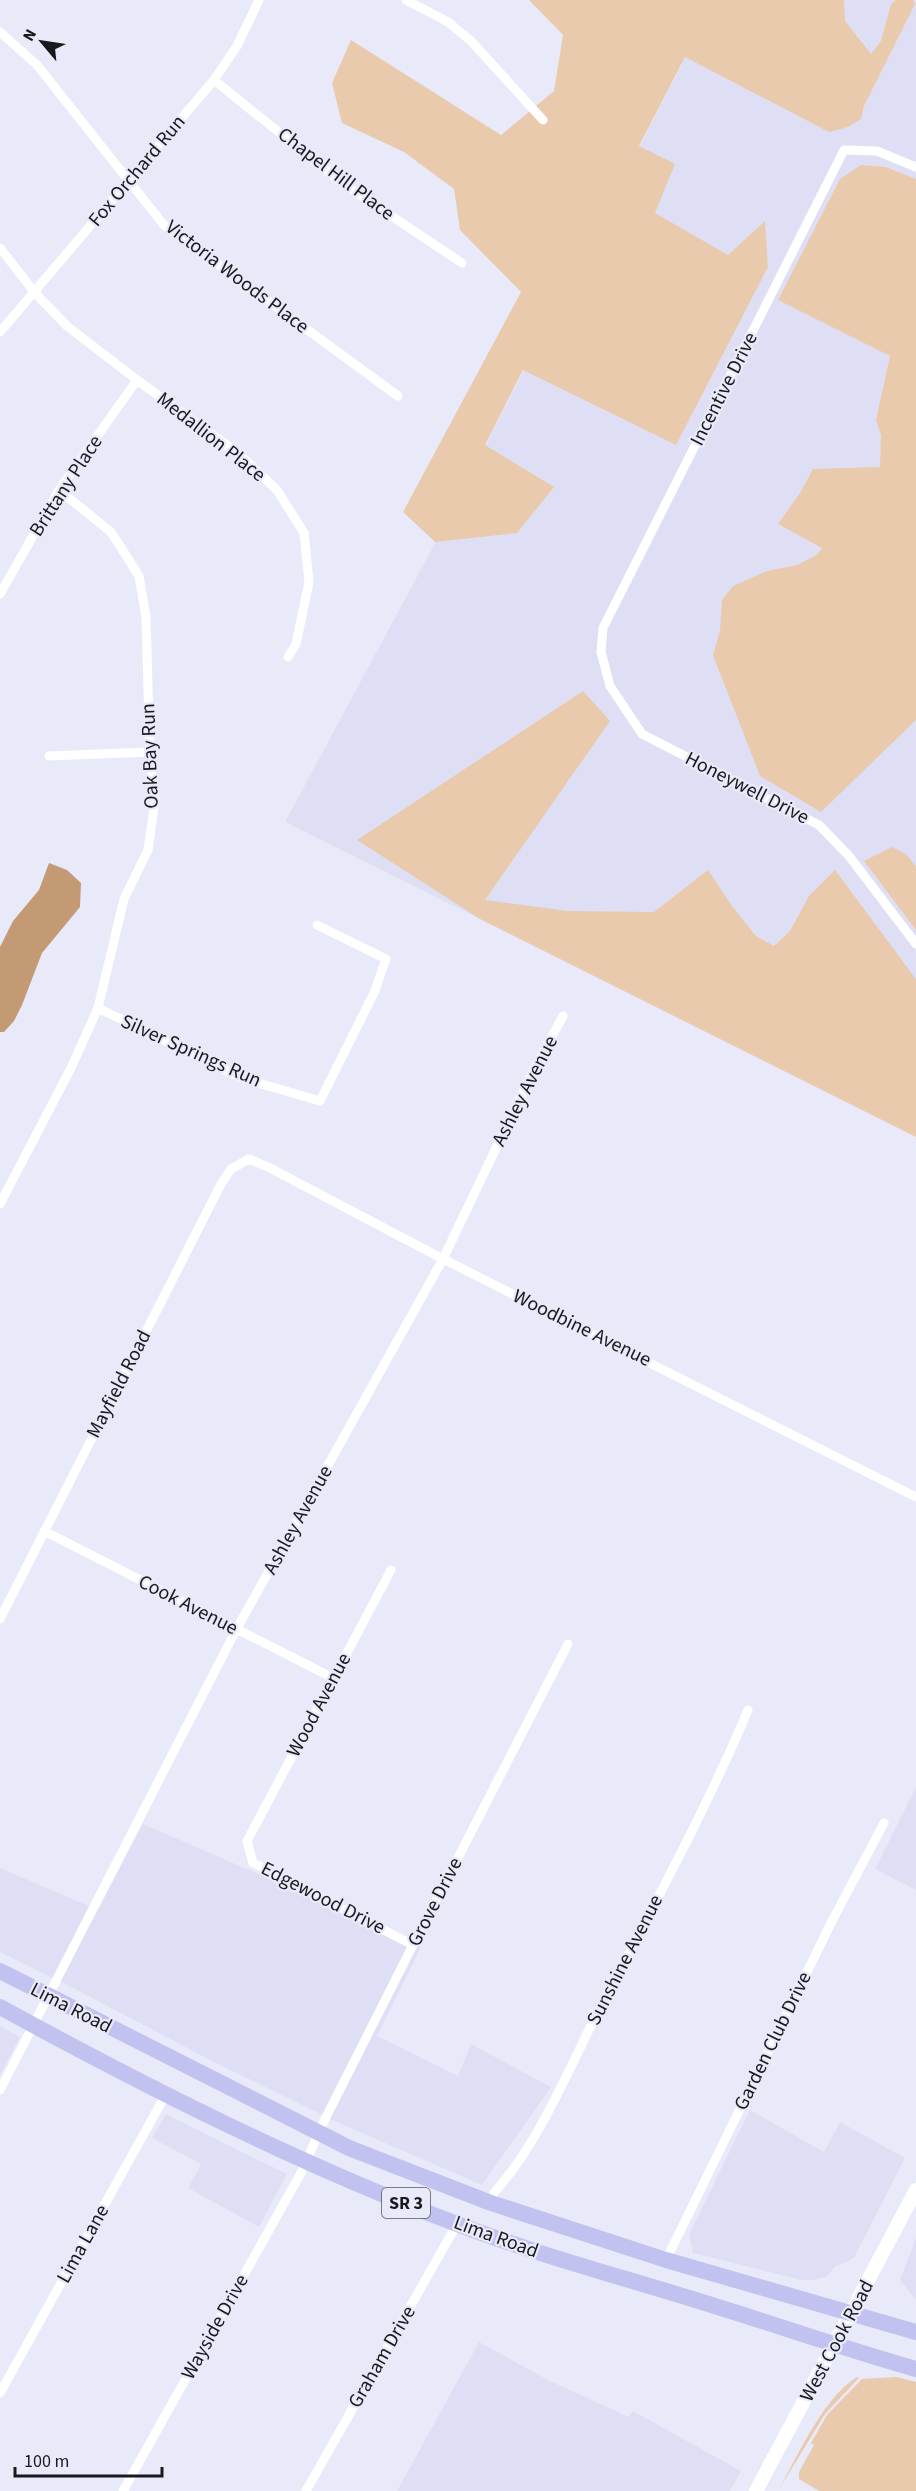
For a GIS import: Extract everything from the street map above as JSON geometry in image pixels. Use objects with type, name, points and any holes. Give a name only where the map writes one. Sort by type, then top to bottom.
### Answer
[{"type":"highway","name":"Lima Road","points":[[0,1971],[349,2148],[490,2204],[666,2260],[916,2332]]},
{"type":"highway","name":"Lima Road","points":[[0,2007],[166,2094],[306,2162],[457,2224],[542,2254],[753,2318],[835,2346],[916,2369]]},
{"type":"main road","name":"West Cook Road","points":[[756,2491],[916,2190]]},
{"type":"street","name":"Fox Orchard Run","points":[[0,332],[214,80],[237,46],[259,0]]},
{"type":"street","points":[[406,0],[448,22],[471,41],[543,120]]},
{"type":"street","name":"Victoria Woods Place","points":[[0,32],[37,65],[163,224],[398,396]]},
{"type":"street","name":"Chapel Hill Place","points":[[214,80],[339,181],[462,263]]},
{"type":"street","name":"Incentive Drive","points":[[603,628],[844,150],[877,151],[916,167]]},
{"type":"street","name":"Medallion Place","points":[[0,248],[35,293],[67,326],[136,380],[239,454],[277,490],[304,533],[309,582],[296,644],[288,657]]},
{"type":"street","name":"Brittany Place","points":[[0,594],[59,490],[136,380]]},
{"type":"street","name":"Oak Bay Run","points":[[0,1204],[71,1068],[98,1008],[124,899],[148,850],[155,800],[150,752],[146,617],[139,576],[111,532],[59,490]]},
{"type":"street","name":"Honeywell Drive","points":[[603,628],[601,652],[610,686],[642,734],[819,825],[849,856],[916,944]]},
{"type":"street","points":[[49,756],[150,752]]},
{"type":"street","name":"Silver Springs Run","points":[[98,1008],[241,1078],[320,1101],[374,993],[386,959],[317,925]]},
{"type":"street","name":"Ashley Avenue","points":[[0,2090],[236,1630],[443,1259],[533,1071],[563,1016]]},
{"type":"street","name":"Woodbine Avenue","points":[[249,1159],[270,1167],[443,1259],[916,1497]]},
{"type":"street","name":"Mayfield Road","points":[[0,1619],[221,1184],[231,1169],[249,1159]]},
{"type":"street","name":"Cook Avenue","points":[[44,1530],[333,1678]]},
{"type":"street","name":"Wood Avenue","points":[[247,1841],[391,1570]]},
{"type":"street","name":"Grove Drive","points":[[306,2162],[413,1945],[568,1644]]},
{"type":"street","name":"Sunshine Avenue","points":[[490,2204],[494,2193],[548,2113],[720,1774],[748,1710]]},
{"type":"street","name":"Garden Club Drive","points":[[666,2260],[832,1921],[884,1823]]},
{"type":"street","name":"Edgewood Drive","points":[[247,1841],[252,1863],[413,1945]]},
{"type":"street","name":"Lima Lane","points":[[0,2393],[166,2094]]},
{"type":"street","name":"Wayside Drive","points":[[123,2491],[306,2162]]},
{"type":"street","name":"Graham Drive","points":[[306,2491],[457,2224]]},
{"type":"shaded area","points":[[529,0],[844,0],[845,21],[871,54],[881,41],[891,4],[896,0],[913,0],[915,4],[864,106],[861,119],[848,127],[829,132],[685,57],[639,146],[675,164],[655,213],[728,255],[765,221],[768,267],[676,445],[523,370],[485,445],[554,487],[517,533],[435,542],[403,512],[521,292],[460,230],[454,189],[404,152],[342,123],[332,83],[351,40],[501,135],[554,91],[563,35]]},
{"type":"shaded area","points":[[715,0],[916,0],[916,1136],[285,822],[433,547]]},
{"type":"shaded area","points":[[861,165],[886,167],[916,179],[916,720],[821,812],[760,776],[713,655],[720,631],[722,600],[733,586],[767,571],[797,565],[817,555],[822,548],[778,524],[800,493],[813,469],[880,467],[881,435],[876,420],[890,356],[778,300],[840,179]]},
{"type":"shaded area","points":[[583,691],[610,721],[485,900],[568,911],[654,912],[708,870],[756,936],[774,946],[790,931],[809,896],[835,870],[916,979],[916,1137],[480,919],[357,840]]},
{"type":"shaded area","points":[[892,847],[906,854],[916,866],[916,930],[864,861]]},
{"type":"shaded area","points":[[49,863],[67,870],[81,883],[80,907],[42,953],[14,1021],[4,1032],[0,1032],[0,947],[13,921],[39,890]]},
{"type":"shaded area","points":[[916,1787],[916,1890],[875,1869]]},
{"type":"shaded area","points":[[143,1824],[422,1945],[377,2036],[458,2076],[471,2044],[551,2087],[482,2185],[341,2124],[210,2060],[0,1952],[0,1868],[98,1910]]},
{"type":"shaded area","points":[[0,2026],[20,2037],[0,2075]]},
{"type":"shaded area","points":[[750,2110],[824,2152],[840,2122],[905,2158],[854,2258],[835,2267],[827,2276],[815,2280],[801,2280],[693,2253],[689,2234]]},
{"type":"shaded area","points":[[166,2114],[287,2174],[259,2227],[188,2188],[201,2164],[152,2138]]},
{"type":"shaded area","points":[[916,2238],[916,2300],[900,2280]]},
{"type":"shaded area","points":[[479,2342],[548,2380],[629,2417],[633,2411],[741,2471],[730,2491],[397,2491]]},
{"type":"shaded area","points":[[857,2377],[859,2378],[825,2414],[778,2491],[822,2414],[844,2387]]},
{"type":"shaded area","points":[[897,2377],[916,2382],[916,2491],[819,2491],[799,2479],[799,2472],[814,2445],[811,2443],[827,2415],[862,2379]]}]
